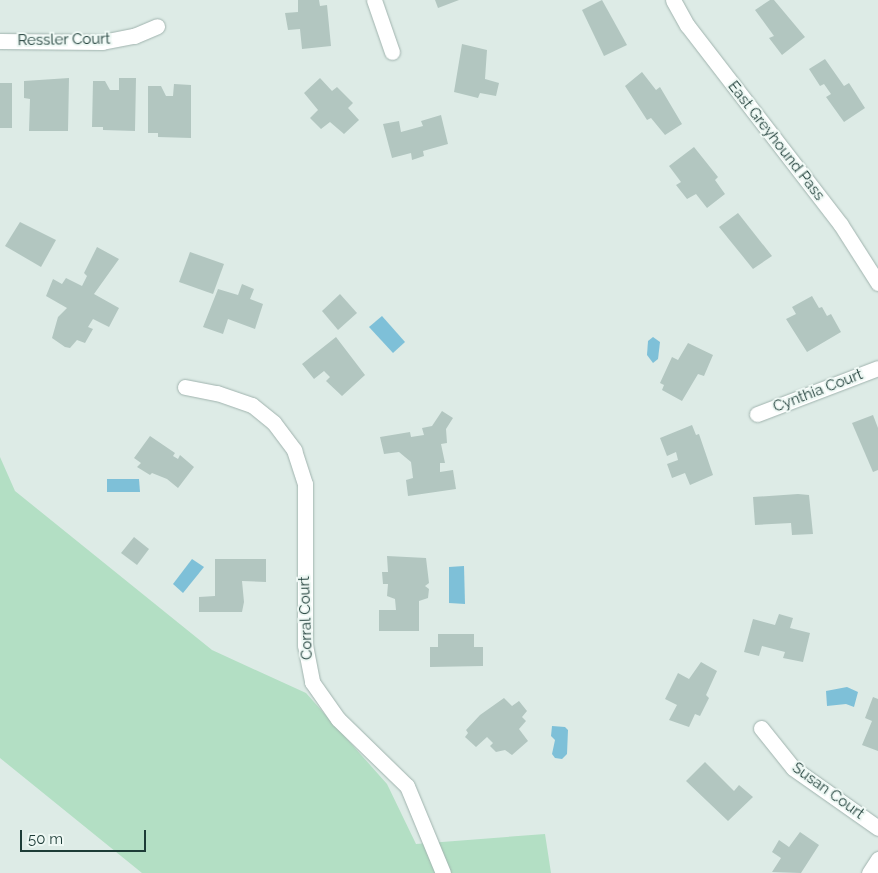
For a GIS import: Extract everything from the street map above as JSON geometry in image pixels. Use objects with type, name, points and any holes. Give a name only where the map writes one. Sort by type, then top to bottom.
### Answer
[{"type":"street","points":[[374,0],[392,52]]},
{"type":"street","name":"East Greyhound Pass","points":[[673,0],[686,25],[841,225],[878,283]]},
{"type":"street","name":"Ressler Court","points":[[0,41],[102,42],[134,36],[156,26]]},
{"type":"street","name":"Cynthia Court","points":[[757,414],[878,368]]},
{"type":"street","name":"Corral Court","points":[[185,388],[217,392],[252,405],[274,422],[294,450],[305,484],[305,645],[312,682],[338,719],[407,786],[443,873]]},
{"type":"street","name":"Susan Court","points":[[761,728],[793,768],[878,828]]},
{"type":"street","points":[[868,873],[878,859]]},
{"type":"green space","points":[[0,457],[15,491],[212,650],[306,693],[387,784],[416,844],[545,834],[551,873],[142,873],[0,758]]},
{"type":"water","points":[[382,316],[405,342],[393,353],[369,327]]},
{"type":"water","points":[[653,337],[660,342],[658,359],[653,363],[647,355],[648,341]]},
{"type":"water","points":[[107,479],[139,479],[140,492],[107,492]]},
{"type":"water","points":[[192,559],[204,567],[183,593],[173,584]]},
{"type":"water","points":[[464,566],[465,604],[449,603],[449,567]]},
{"type":"water","points":[[847,687],[858,692],[854,707],[846,704],[827,706],[826,691]]},
{"type":"water","points":[[552,726],[565,727],[568,730],[567,754],[562,759],[555,758],[552,754],[555,740],[551,736]]},
{"type":"building","points":[[298,0],[319,0],[320,6],[327,5],[331,46],[302,49],[300,29],[288,30],[285,13],[298,12]]},
{"type":"building","points":[[435,0],[459,0],[438,8]]},
{"type":"building","points":[[602,0],[627,45],[604,56],[582,10]]},
{"type":"building","points":[[770,0],[774,0],[805,37],[782,55],[769,38],[774,36],[755,10]]},
{"type":"building","points":[[462,44],[487,50],[485,79],[499,83],[496,96],[480,93],[478,98],[454,92]]},
{"type":"building","points":[[825,59],[844,86],[849,83],[865,108],[844,122],[826,97],[831,94],[824,84],[820,86],[809,69]]},
{"type":"building","points":[[642,72],[656,90],[660,87],[682,124],[665,135],[651,118],[647,120],[625,86]]},
{"type":"building","points":[[69,78],[68,131],[29,131],[30,99],[24,98],[24,81]]},
{"type":"building","points":[[119,78],[136,78],[135,131],[103,130],[103,127],[92,127],[93,81],[105,81],[110,90],[119,90]]},
{"type":"building","points":[[320,78],[332,91],[337,87],[353,103],[348,108],[359,120],[344,134],[330,122],[321,129],[310,118],[318,110],[304,93]]},
{"type":"building","points":[[0,83],[12,83],[12,128],[0,128]]},
{"type":"building","points":[[174,84],[191,85],[191,138],[158,137],[158,133],[148,133],[148,86],[161,86],[166,96],[173,96]]},
{"type":"building","points":[[441,115],[448,144],[423,151],[424,156],[412,160],[411,153],[392,158],[383,124],[399,121],[401,132],[423,126],[421,121]]},
{"type":"building","points":[[694,147],[718,177],[715,180],[725,194],[707,208],[696,194],[687,199],[676,185],[681,182],[669,166]]},
{"type":"building","points":[[738,213],[772,256],[753,269],[719,227]]},
{"type":"building","points":[[20,222],[56,240],[41,267],[5,246]]},
{"type":"building","points":[[97,247],[119,259],[94,294],[119,308],[109,327],[93,319],[88,327],[93,329],[85,343],[77,340],[70,348],[65,347],[52,338],[58,317],[67,308],[46,296],[53,279],[62,284],[66,278],[82,286],[87,276],[84,273]]},
{"type":"building","points":[[190,252],[224,264],[213,294],[179,282]]},
{"type":"building","points":[[242,284],[254,289],[250,299],[263,304],[255,329],[228,319],[223,334],[203,327],[218,289],[238,295]]},
{"type":"building","points":[[340,294],[357,313],[338,330],[322,311]]},
{"type":"building","points":[[812,296],[819,308],[822,307],[827,316],[831,314],[841,332],[807,352],[786,319],[796,314],[792,307]]},
{"type":"building","points":[[336,337],[365,375],[342,396],[326,381],[330,377],[324,371],[314,379],[302,364]]},
{"type":"building","points":[[688,343],[713,355],[704,376],[698,374],[682,401],[662,390],[664,385],[660,383],[672,357],[678,360]]},
{"type":"building","points":[[442,411],[453,418],[446,429],[447,443],[441,444],[445,463],[440,463],[440,472],[453,470],[456,489],[408,496],[406,480],[413,478],[411,462],[399,452],[384,454],[380,437],[410,432],[411,437],[424,435],[422,428],[432,426]]},
{"type":"building","points":[[873,415],[878,428],[878,470],[873,472],[852,423]]},
{"type":"building","points":[[692,425],[696,435],[699,434],[713,475],[690,485],[685,473],[672,478],[667,464],[678,460],[676,452],[667,456],[660,438]]},
{"type":"building","points":[[150,436],[175,453],[173,456],[178,459],[180,455],[194,467],[178,488],[167,479],[152,473],[150,475],[137,467],[141,463],[134,458]]},
{"type":"building","points":[[809,495],[813,534],[792,535],[791,523],[755,525],[753,497]]},
{"type":"building","points":[[134,537],[149,549],[137,565],[121,553]]},
{"type":"building","points":[[387,556],[426,558],[429,583],[425,586],[429,589],[428,598],[419,601],[419,631],[379,631],[379,610],[396,610],[395,599],[387,596],[388,584],[383,584],[382,572],[388,572]]},
{"type":"building","points":[[215,559],[266,559],[266,582],[242,581],[244,602],[242,612],[199,612],[199,597],[215,596]]},
{"type":"building","points":[[779,614],[793,618],[790,628],[810,633],[803,662],[783,658],[785,652],[762,646],[759,656],[744,652],[753,619],[775,625]]},
{"type":"building","points":[[438,634],[474,634],[474,647],[483,647],[483,666],[430,667],[430,647],[438,647]]},
{"type":"building","points":[[701,662],[717,671],[706,695],[709,698],[700,716],[695,714],[689,727],[669,720],[677,705],[665,699],[678,673],[689,679]]},
{"type":"building","points":[[873,697],[878,699],[878,751],[862,745],[872,721],[865,718]]},
{"type":"building","points":[[504,698],[512,706],[519,701],[527,711],[522,717],[526,721],[519,729],[528,741],[512,755],[505,750],[496,752],[490,746],[493,743],[487,737],[476,747],[465,737],[468,733],[466,730],[480,715]]},
{"type":"building","points":[[705,762],[734,791],[739,785],[753,797],[728,821],[686,781]]},
{"type":"building","points":[[800,832],[819,845],[801,873],[772,872],[781,858],[772,852],[779,840],[789,847]]}]
